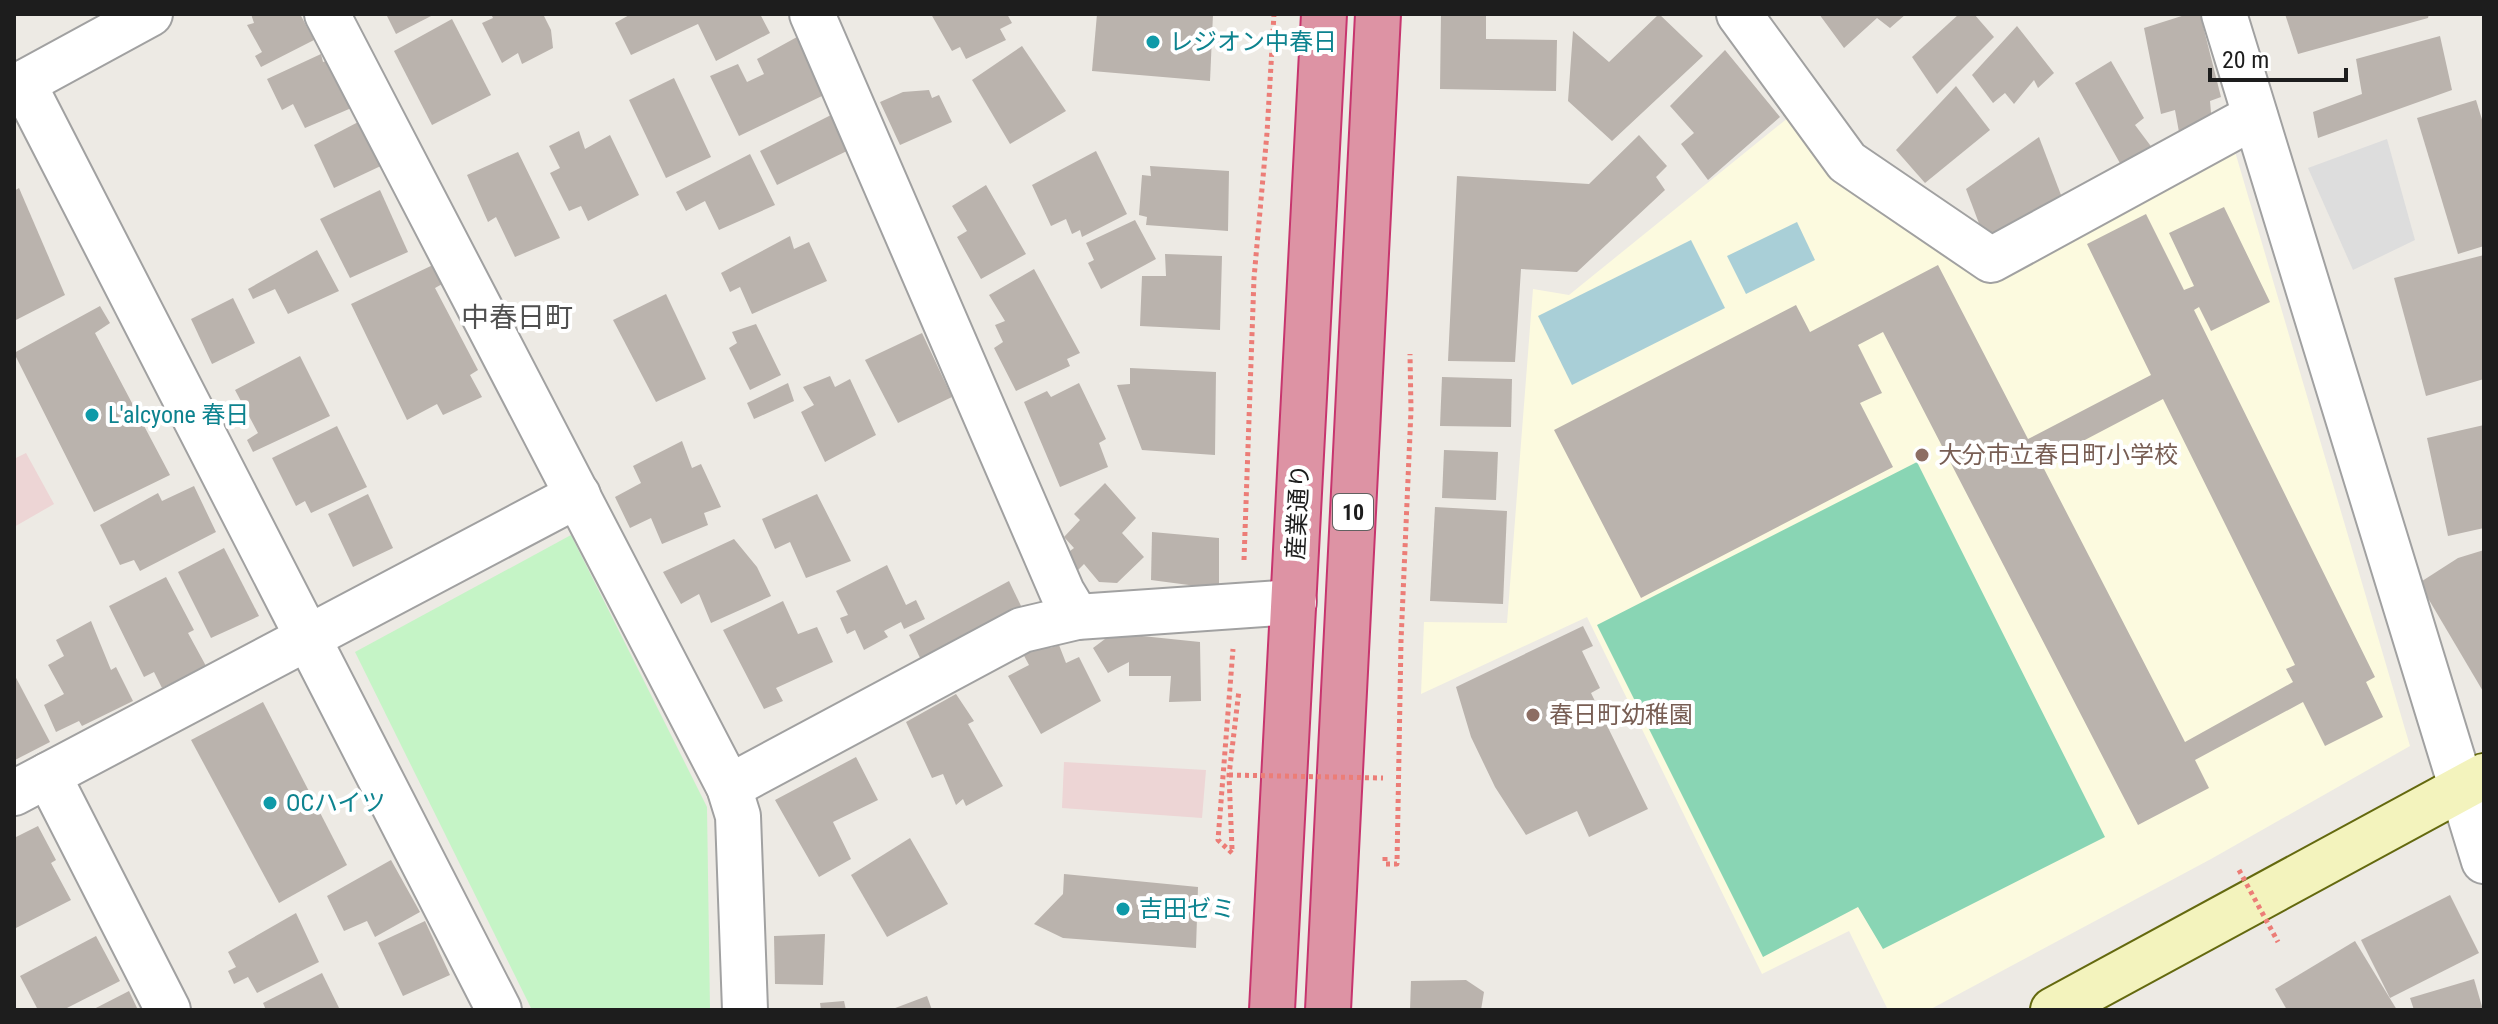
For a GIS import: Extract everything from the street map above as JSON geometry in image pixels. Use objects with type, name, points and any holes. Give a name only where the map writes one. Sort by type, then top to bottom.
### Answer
[{"type":"highway","name":"産業通り","points":[[1272,1010],[1324,14]]},
{"type":"highway","name":"10","points":[[1328,1010],[1378,14]]},
{"type":"street","points":[[150,14],[19,86],[308,637],[499,1010]]},
{"type":"street","points":[[327,14],[729,787],[738,816],[745,1010]]},
{"type":"street","points":[[812,14],[1062,592],[1077,617]]},
{"type":"street","points":[[1739,14],[1847,162],[1991,260],[2255,116]]},
{"type":"street","points":[[2224,14],[2473,782],[2484,861]]},
{"type":"street","points":[[168,1010],[31,784],[578,495]]},
{"type":"street","points":[[729,787],[1022,630],[1077,617],[1294,602]]},
{"type":"street","points":[[2053,1010],[2473,782]]},
{"type":"path","points":[[1239,690],[1229,775],[1232,853],[1218,840],[1230,674],[1244,557],[1254,278],[1274,14]]},
{"type":"path","points":[[1385,864],[1397,864],[1401,641],[1411,410],[1410,350]]},
{"type":"path","points":[[1229,775],[1383,778]]},
{"type":"path","points":[[2239,870],[2278,942]]},
{"type":"shaded area","name":"大分市立春日町小学校","points":[[1794,113],[1987,278],[2231,138],[2410,746],[2211,859],[1929,1010],[1888,1010],[1849,931],[1762,974],[1587,617],[1421,694],[1424,622],[1507,623],[1533,289],[1569,295]]},
{"type":"shaded area","points":[[2387,139],[2415,240],[2353,270],[2308,168]]},
{"type":"shaded area","points":[[26,453],[54,504],[14,527],[14,459]]},
{"type":"shaded area","points":[[1064,762],[1206,770],[1202,818],[1062,808]]},
{"type":"green space","points":[[1917,462],[2105,837],[1883,949],[1858,907],[1763,957],[1597,625]]},
{"type":"green space","points":[[571,535],[707,807],[710,1010],[532,1010],[355,652]]},
{"type":"water","points":[[1797,222],[1815,260],[1746,294],[1727,256]]},
{"type":"water","points":[[1691,240],[1725,308],[1572,385],[1538,316]]},
{"type":"building","points":[[251,14],[300,14],[314,40],[261,67],[255,56],[262,52],[247,25],[254,23]]},
{"type":"building","points":[[386,14],[435,14],[396,34]]},
{"type":"building","points":[[491,14],[543,14],[551,30],[553,48],[522,64],[518,53],[502,63],[482,23],[493,18]]},
{"type":"building","points":[[631,14],[760,14],[770,33],[716,61],[698,24],[631,55],[615,23]]},
{"type":"building","points":[[931,14],[1007,14],[1012,23],[1000,29],[1006,40],[966,59],[960,47],[952,51]]},
{"type":"building","name":"レジオン中春日","points":[[1097,14],[1213,14],[1210,81],[1092,71]]},
{"type":"building","points":[[1441,14],[1486,14],[1486,39],[1557,40],[1556,91],[1440,89]]},
{"type":"building","points":[[1659,14],[1703,56],[1612,141],[1568,101],[1573,31],[1609,62]]},
{"type":"building","points":[[1819,14],[1906,14],[1890,28],[1877,18],[1844,48]]},
{"type":"building","points":[[1959,14],[1974,14],[1994,37],[1937,94],[1912,57]]},
{"type":"building","points":[[2188,14],[2200,14],[2221,97],[2210,101],[2212,124],[2179,132],[2175,110],[2161,114],[2144,28]]},
{"type":"building","points":[[2285,14],[2429,14],[2428,18],[2298,54]]},
{"type":"building","points":[[452,19],[491,95],[432,125],[394,51]]},
{"type":"building","points":[[2017,26],[2054,73],[2038,88],[2034,80],[2014,104],[2005,93],[1993,103],[1972,75]]},
{"type":"building","points":[[2440,36],[2452,90],[2318,138],[2313,112],[2362,94],[2356,59]]},
{"type":"building","points":[[797,37],[824,95],[739,136],[710,76],[738,64],[747,82],[764,74],[757,59]]},
{"type":"building","points":[[1022,46],[1066,111],[1010,144],[972,80]]},
{"type":"building","points":[[1725,50],[1780,117],[1708,180],[1681,144],[1694,133],[1670,106]]},
{"type":"building","points":[[321,54],[323,62],[333,59],[356,106],[305,128],[293,104],[282,110],[267,79]]},
{"type":"building","points":[[2111,61],[2144,118],[2135,125],[2153,149],[2121,165],[2075,83]]},
{"type":"building","points":[[674,78],[711,157],[666,178],[629,100]]},
{"type":"building","points":[[1956,86],[1990,130],[1925,183],[1896,150]]},
{"type":"building","points":[[929,90],[932,98],[939,95],[952,122],[900,145],[880,102],[903,92]]},
{"type":"building","points":[[2476,100],[2484,126],[2484,246],[2458,254],[2417,118]]},
{"type":"building","points":[[831,115],[851,149],[777,185],[760,151]]},
{"type":"building","points":[[364,119],[385,164],[334,188],[314,145]]},
{"type":"building","points":[[579,131],[585,149],[610,135],[639,195],[588,221],[581,206],[569,211],[550,173],[560,168],[549,146]]},
{"type":"building","points":[[1639,135],[1667,166],[1656,177],[1665,190],[1577,272],[1521,269],[1515,362],[1448,361],[1457,176],[1589,184]]},
{"type":"building","points":[[2039,137],[2061,195],[1986,242],[1966,189]]},
{"type":"building","points":[[1096,151],[1127,214],[1082,237],[1080,230],[1072,234],[1066,219],[1051,226],[1032,185]]},
{"type":"building","points":[[518,152],[560,238],[515,257],[496,217],[488,222],[467,175]]},
{"type":"building","points":[[750,154],[775,205],[719,230],[705,201],[686,211],[676,192]]},
{"type":"building","points":[[1150,166],[1229,171],[1228,231],[1146,225],[1147,217],[1139,215],[1142,175],[1151,176]]},
{"type":"building","points":[[986,185],[1026,254],[981,279],[957,237],[967,231],[952,206]]},
{"type":"building","points":[[19,188],[65,295],[14,321],[14,191]]},
{"type":"building","points":[[380,190],[408,252],[350,278],[320,219]]},
{"type":"building","points":[[2224,207],[2270,302],[2211,331],[2199,307],[2194,310],[2375,677],[2366,682],[2383,717],[2325,746],[2303,702],[2195,760],[2209,788],[2138,825],[1883,332],[1858,345],[1882,393],[1860,403],[1893,467],[1641,598],[1554,430],[1796,305],[1810,332],[1938,265],[2028,439],[2151,375],[2087,244],[2146,214],[2184,290],[2194,286],[2169,233]],"holes":[[[2163,399],[2295,665],[2286,669],[2293,682],[2185,742],[2041,463]]]},
{"type":"building","points":[[1135,220],[1156,259],[1101,289],[1088,263],[1094,260],[1086,243]]},
{"type":"building","points":[[790,236],[794,249],[809,242],[827,281],[752,314],[740,287],[730,292],[721,273]]},
{"type":"building","points":[[317,250],[339,291],[288,314],[275,289],[253,299],[248,289]]},
{"type":"building","points":[[1165,254],[1222,256],[1220,330],[1140,326],[1142,276],[1166,276]]},
{"type":"building","points":[[2484,255],[2484,379],[2426,396],[2394,278]]},
{"type":"building","points":[[435,264],[444,283],[435,288],[478,370],[470,375],[482,397],[443,415],[437,404],[407,420],[351,304]]},
{"type":"building","points":[[1034,269],[1080,353],[1067,359],[1070,366],[1016,391],[994,348],[1003,342],[995,325],[1005,321],[989,295]]},
{"type":"building","points":[[666,294],[706,379],[656,402],[613,320]]},
{"type":"building","points":[[233,298],[255,343],[212,364],[191,319]]},
{"type":"building","name":"L'alcyone 春日","points":[[100,306],[110,323],[95,333],[170,475],[94,512],[14,353]]},
{"type":"building","points":[[756,324],[781,375],[750,390],[729,348],[737,343],[732,332]]},
{"type":"building","points":[[922,333],[952,397],[898,423],[865,360]]},
{"type":"building","points":[[300,356],[330,416],[253,452],[247,440],[258,433],[235,390]]},
{"type":"building","points":[[1130,368],[1216,372],[1215,455],[1142,450],[1117,385],[1130,384]]},
{"type":"building","points":[[830,376],[835,387],[850,379],[876,435],[825,462],[801,412],[814,405],[803,387]]},
{"type":"building","points":[[1442,377],[1512,379],[1511,427],[1440,426]]},
{"type":"building","points":[[788,383],[794,401],[754,419],[747,403]]},
{"type":"building","points":[[1079,383],[1106,439],[1099,443],[1108,467],[1060,487],[1024,402],[1047,391],[1051,397]]},
{"type":"building","points":[[2484,425],[2484,528],[2448,536],[2427,438]]},
{"type":"building","points":[[337,426],[367,487],[311,513],[305,501],[296,506],[272,458]]},
{"type":"building","points":[[682,441],[692,468],[701,464],[721,507],[704,513],[708,525],[662,544],[651,518],[630,528],[615,497],[641,483],[633,466]]},
{"type":"building","points":[[1444,450],[1498,452],[1496,500],[1442,498]]},
{"type":"building","points":[[1105,483],[1136,518],[1122,533],[1144,557],[1117,583],[1099,582],[1084,564],[1078,570],[1066,554],[1074,548],[1064,537],[1080,520],[1074,514]]},
{"type":"building","points":[[194,486],[216,532],[140,571],[134,560],[120,565],[100,525],[158,493],[162,501]]},
{"type":"building","points":[[368,494],[393,548],[353,567],[328,514]]},
{"type":"building","points":[[817,494],[851,561],[806,578],[790,542],[775,549],[762,519]]},
{"type":"building","points":[[1435,507],[1507,511],[1503,604],[1430,601]]},
{"type":"building","points":[[1152,532],[1219,538],[1219,589],[1151,580]]},
{"type":"building","points":[[734,539],[757,567],[771,596],[711,623],[699,594],[681,604],[663,572]]},
{"type":"building","points":[[224,548],[259,616],[211,638],[178,572]]},
{"type":"building","points":[[2484,550],[2484,693],[2419,583],[2458,558]]},
{"type":"building","points":[[887,565],[906,605],[916,600],[925,619],[904,629],[901,622],[884,631],[888,637],[864,650],[855,630],[847,634],[840,618],[848,615],[836,591]]},
{"type":"building","points":[[166,577],[194,630],[188,633],[206,666],[162,688],[154,672],[144,677],[109,606]]},
{"type":"building","points":[[1009,581],[1023,610],[922,662],[909,635]]},
{"type":"building","points":[[783,601],[798,634],[817,627],[833,662],[776,688],[783,701],[764,709],[723,630]]},
{"type":"building","points":[[91,621],[111,670],[116,667],[133,701],[82,726],[79,721],[56,732],[44,705],[64,694],[48,665],[64,656],[56,640]]},
{"type":"building","name":"春日町幼稚園","points":[[1583,626],[1593,646],[1582,651],[1600,688],[1591,693],[1648,809],[1589,837],[1577,811],[1526,835],[1495,787],[1471,737],[1456,687]]},
{"type":"building","points":[[1113,633],[1200,642],[1201,701],[1169,702],[1171,676],[1129,676],[1129,662],[1108,673],[1093,648]]},
{"type":"building","points":[[1046,640],[1050,648],[1059,645],[1066,663],[1079,657],[1101,701],[1041,734],[1008,676],[1029,665],[1022,652]]},
{"type":"building","points":[[14,674],[50,742],[15,760],[14,759]]},
{"type":"building","points":[[956,694],[974,721],[968,724],[1003,786],[966,806],[963,799],[956,805],[943,774],[932,778],[906,722]]},
{"type":"building","name":"OCハイツ","points":[[263,702],[347,865],[279,903],[191,740]]},
{"type":"building","points":[[856,757],[878,800],[833,822],[851,859],[819,877],[775,800]]},
{"type":"building","points":[[38,826],[56,860],[51,863],[71,900],[14,929],[14,838]]},
{"type":"building","points":[[910,838],[948,904],[887,937],[851,875]]},
{"type":"building","points":[[391,860],[420,912],[375,937],[367,921],[344,931],[327,896]]},
{"type":"building","name":"吉田ゼミ","points":[[1064,874],[1198,887],[1196,948],[1063,938],[1034,924],[1063,894]]},
{"type":"building","points":[[2450,895],[2479,953],[2390,998],[2361,940]]},
{"type":"building","points":[[296,913],[319,962],[257,993],[248,977],[234,984],[228,971],[236,967],[228,952]]},
{"type":"building","points":[[425,921],[450,975],[403,996],[378,943]]},
{"type":"building","points":[[825,934],[823,985],[775,984],[774,936]]},
{"type":"building","points":[[96,936],[120,981],[63,1010],[38,1010],[20,976]]},
{"type":"building","points":[[2355,941],[2397,1010],[2287,1010],[2275,989]]},
{"type":"building","points":[[322,973],[340,1010],[266,1010],[263,1003]]},
{"type":"building","points":[[2474,979],[2483,1010],[2414,1010],[2410,998]]},
{"type":"building","points":[[1466,980],[1484,992],[1481,1010],[1410,1010],[1411,981]]},
{"type":"building","points":[[129,991],[138,1010],[92,1010]]},
{"type":"building","points":[[927,996],[932,1010],[890,1010]]},
{"type":"building","points":[[844,1001],[846,1010],[821,1010],[820,1003]]},
{"type":"place","name":"レジオン中春日","points":[[1153,42]]},
{"type":"place","name":"L'alcyone 春日","points":[[92,415]]},
{"type":"place","name":"大分市立春日町小学校","points":[[1922,455]]},
{"type":"place","name":"春日町幼稚園","points":[[1533,715]]},
{"type":"place","name":"OCハイツ","points":[[270,803]]},
{"type":"place","name":"吉田ゼミ","points":[[1123,909]]},
{"type":"district","name":"中春日町","points":[[517,317]]}]
